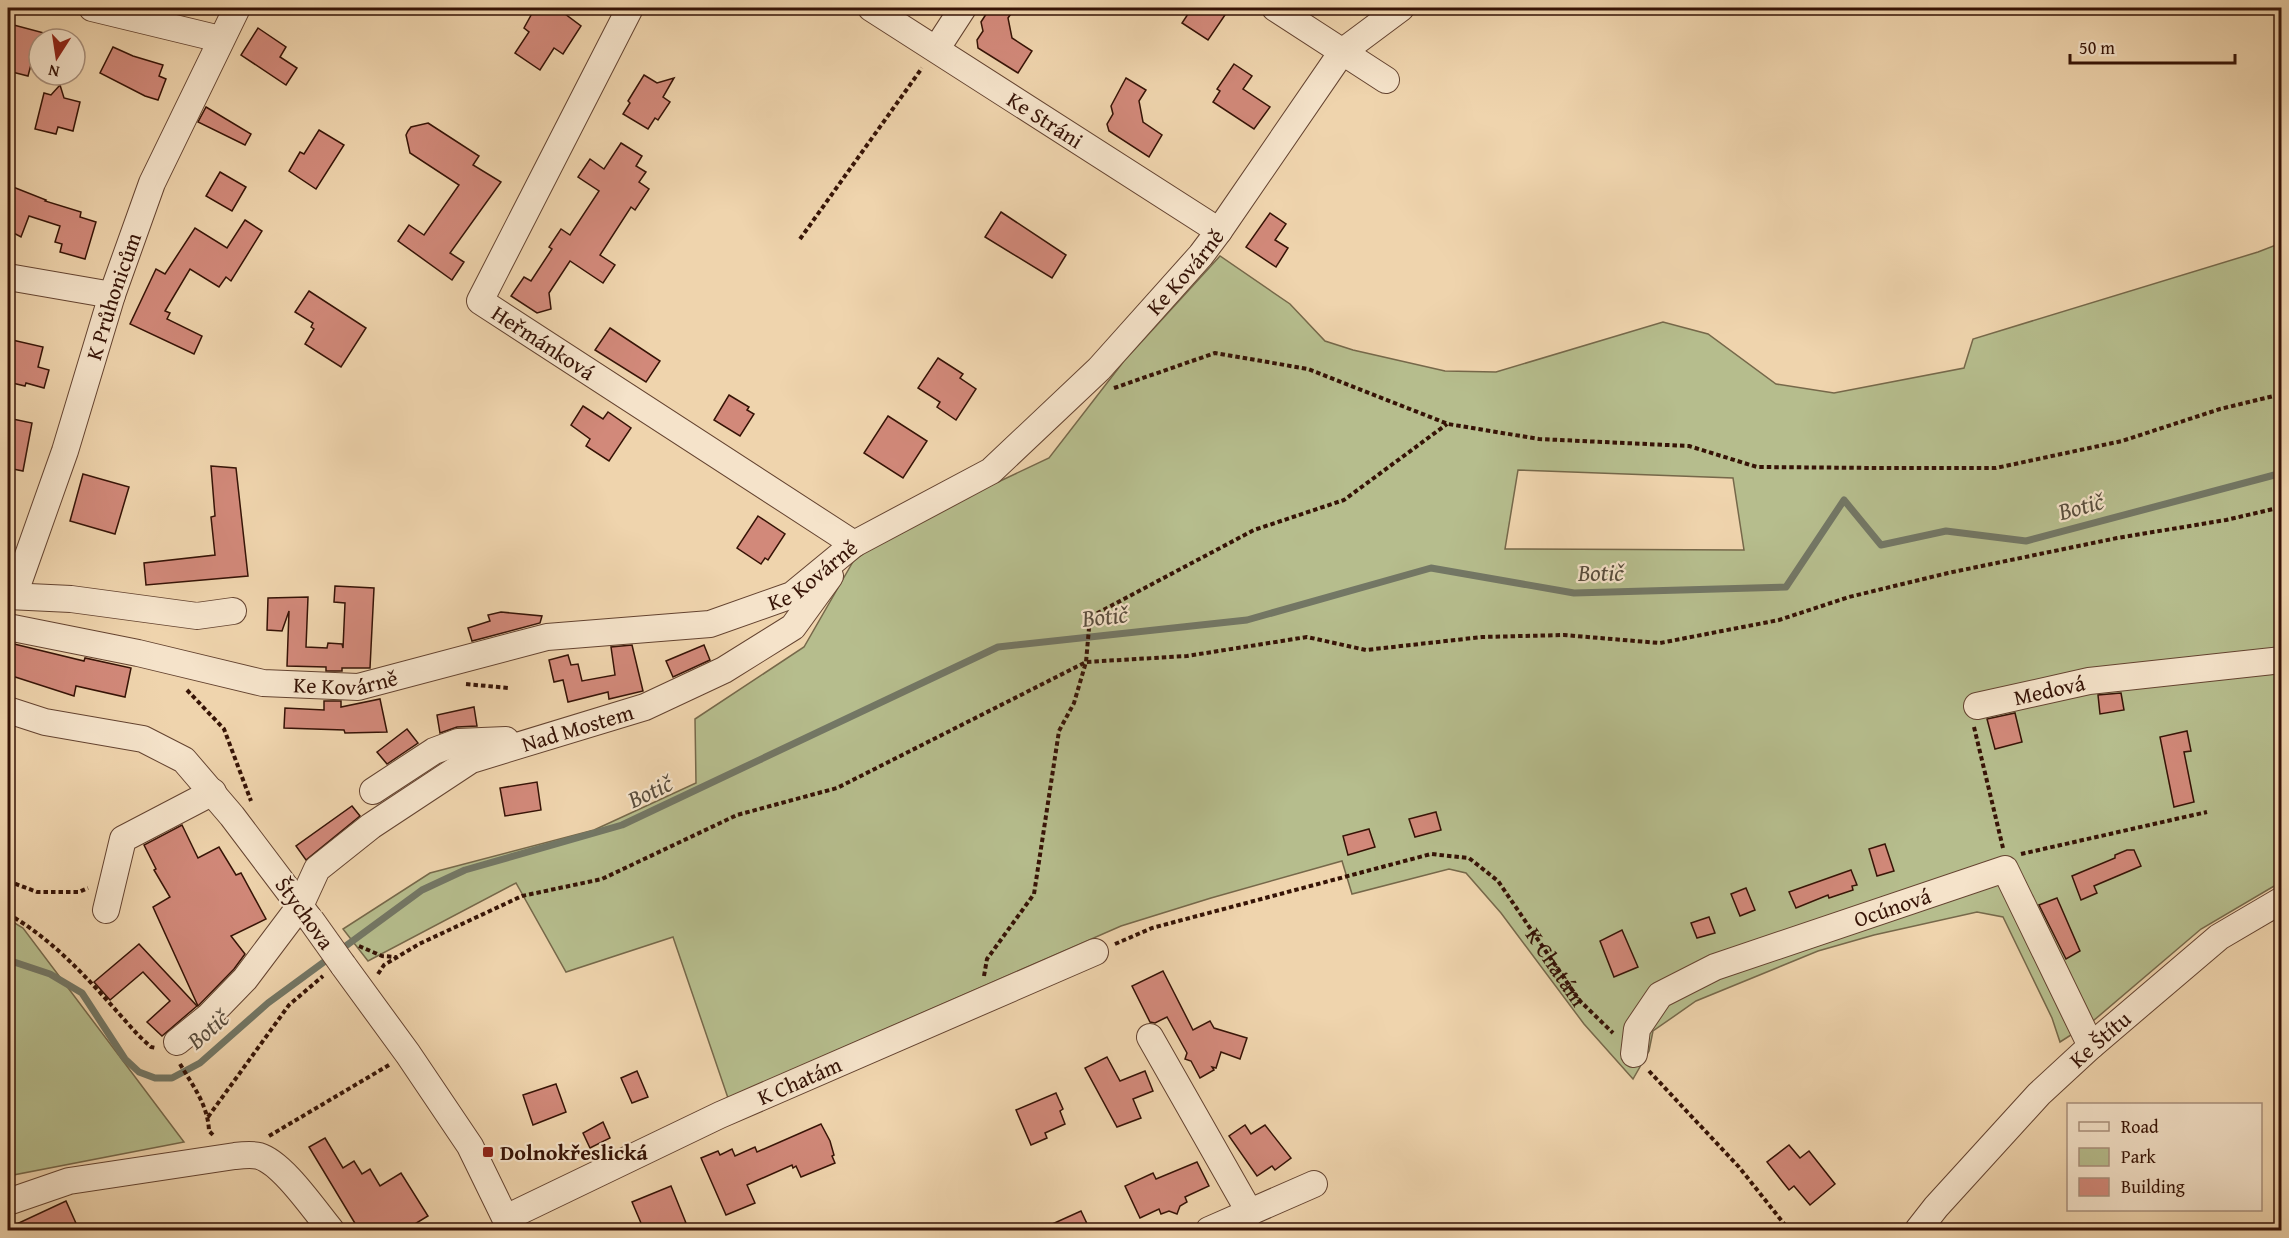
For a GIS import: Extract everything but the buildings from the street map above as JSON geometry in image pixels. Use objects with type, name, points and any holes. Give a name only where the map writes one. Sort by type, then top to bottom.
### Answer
[{"type":"street","points":[[92,8],[220,39]]},
{"type":"street","name":"K Průhonicům","points":[[11,596],[65,451],[112,295],[152,183],[237,8]]},
{"type":"street","name":"Heřmánková","points":[[630,8],[480,301],[854,544]]},
{"type":"street","name":"Ke Stráni","points":[[871,8],[937,48],[1219,231]]},
{"type":"street","points":[[937,48],[963,8]]},
{"type":"street","points":[[1275,8],[1386,80]]},
{"type":"street","name":"Ke Kovárně","points":[[8,627],[138,653],[263,683],[358,687],[548,637],[710,624],[792,595],[854,544],[991,471],[1099,369],[1201,255],[1342,52],[1401,8]]},
{"type":"street","points":[[8,277],[112,295]]},
{"type":"street","name":"Nad Mostem","points":[[172,1051],[246,979],[305,913],[317,869],[371,826],[471,760],[645,707],[724,670],[793,627],[854,544]]},
{"type":"street","points":[[11,596],[71,599],[197,616],[233,611]]},
{"type":"street","name":"Medová","points":[[1977,706],[2089,681],[2282,660]]},
{"type":"street","name":"Štychova","points":[[8,710],[45,722],[143,739],[184,760],[213,792],[408,1054],[470,1146],[508,1224]]},
{"type":"street","points":[[374,791],[434,751],[458,742],[500,739],[526,744]]},
{"type":"street","points":[[106,910],[123,839],[213,792]]},
{"type":"street","points":[[2006,866],[2091,1046]]},
{"type":"street","name":"Ocúnová","points":[[1634,1054],[1637,1029],[1660,995],[1714,966],[2006,866]]},
{"type":"street","name":"Ke Štítu","points":[[1918,1230],[1936,1207],[2039,1094],[2091,1046],[2220,937],[2282,900]]},
{"type":"street","name":"K Chatám","points":[[508,1224],[720,1115],[1095,952]]},
{"type":"street","points":[[1150,1037],[1250,1213]]},
{"type":"street","points":[[8,1202],[69,1181],[235,1156],[257,1155],[269,1160],[282,1171],[331,1230]]},
{"type":"street","points":[[1209,1230],[1314,1184]]},
{"type":"path","points":[[800,239],[937,48]]},
{"type":"path","points":[[1107,393],[1117,387],[1215,353],[1308,369],[1448,424],[1539,439],[1689,446],[1757,467],[1996,468],[2122,441],[2220,409],[2282,394]]},
{"type":"path","points":[[980,1002],[987,959],[1034,894],[1059,731],[1074,703],[1086,662],[1090,617],[1254,530],[1344,500],[1448,424]]},
{"type":"path","points":[[375,979],[384,965],[419,944],[522,896],[602,879],[737,815],[837,788],[1086,662],[1187,656],[1307,637],[1366,650],[1482,637],[1564,635],[1660,643],[1779,620],[1849,597],[1948,573],[2117,538],[2226,520],[2282,507]]},
{"type":"path","points":[[182,685],[224,729],[251,799],[251,807]]},
{"type":"path","points":[[1977,706],[1973,723],[2006,866]]},
{"type":"path","points":[[2006,866],[2008,857],[2207,812]]},
{"type":"path","name":"K Chatám","points":[[1095,952],[1152,928],[1431,854],[1469,858],[1498,881],[1579,1000],[1634,1054],[1739,1167],[1789,1230]]},
{"type":"path","points":[[8,881],[37,892],[79,892],[114,878]]},
{"type":"path","points":[[8,914],[31,927],[51,943],[151,1047],[172,1051],[204,1104],[209,1131],[235,1156]]},
{"type":"path","points":[[208,1117],[288,1005],[360,945],[382,956],[397,957]]},
{"type":"path","points":[[267,1138],[396,1061]]},
{"type":"green space","points":[[2281,243],[2281,882],[2201,929],[2093,1021],[2060,1042],[2052,1018],[2003,917],[1977,912],[1874,935],[1818,951],[1696,1001],[1653,1031],[1649,1051],[1633,1079],[1584,1024],[1501,913],[1466,873],[1449,869],[1352,894],[1342,861],[1121,926],[728,1098],[673,937],[566,972],[516,883],[368,961],[343,929],[430,873],[594,830],[696,783],[695,719],[804,647],[862,546],[1049,458],[1124,361],[1220,256],[1290,304],[1325,341],[1353,350],[1445,371],[1496,372],[1663,322],[1708,334],[1776,384],[1834,393],[1964,368],[1973,339]],"holes":[[[1518,470],[1733,478],[1744,550],[1505,549]]]},
{"type":"green space","points":[[8,919],[23,928],[184,1142],[8,1176]]},
{"type":"waterway","name":"Botič","points":[[8,960],[50,974],[82,993],[125,1059],[139,1072],[155,1078],[172,1078],[200,1063],[268,1003],[422,890],[465,870],[622,825],[998,647],[1247,620],[1431,568],[1574,593],[1786,587],[1844,500],[1881,545],[1946,531],[2026,541],[2282,473]]},
{"type":"place","name":"Dolnokřeslická","points":[[488,1152]]}]
